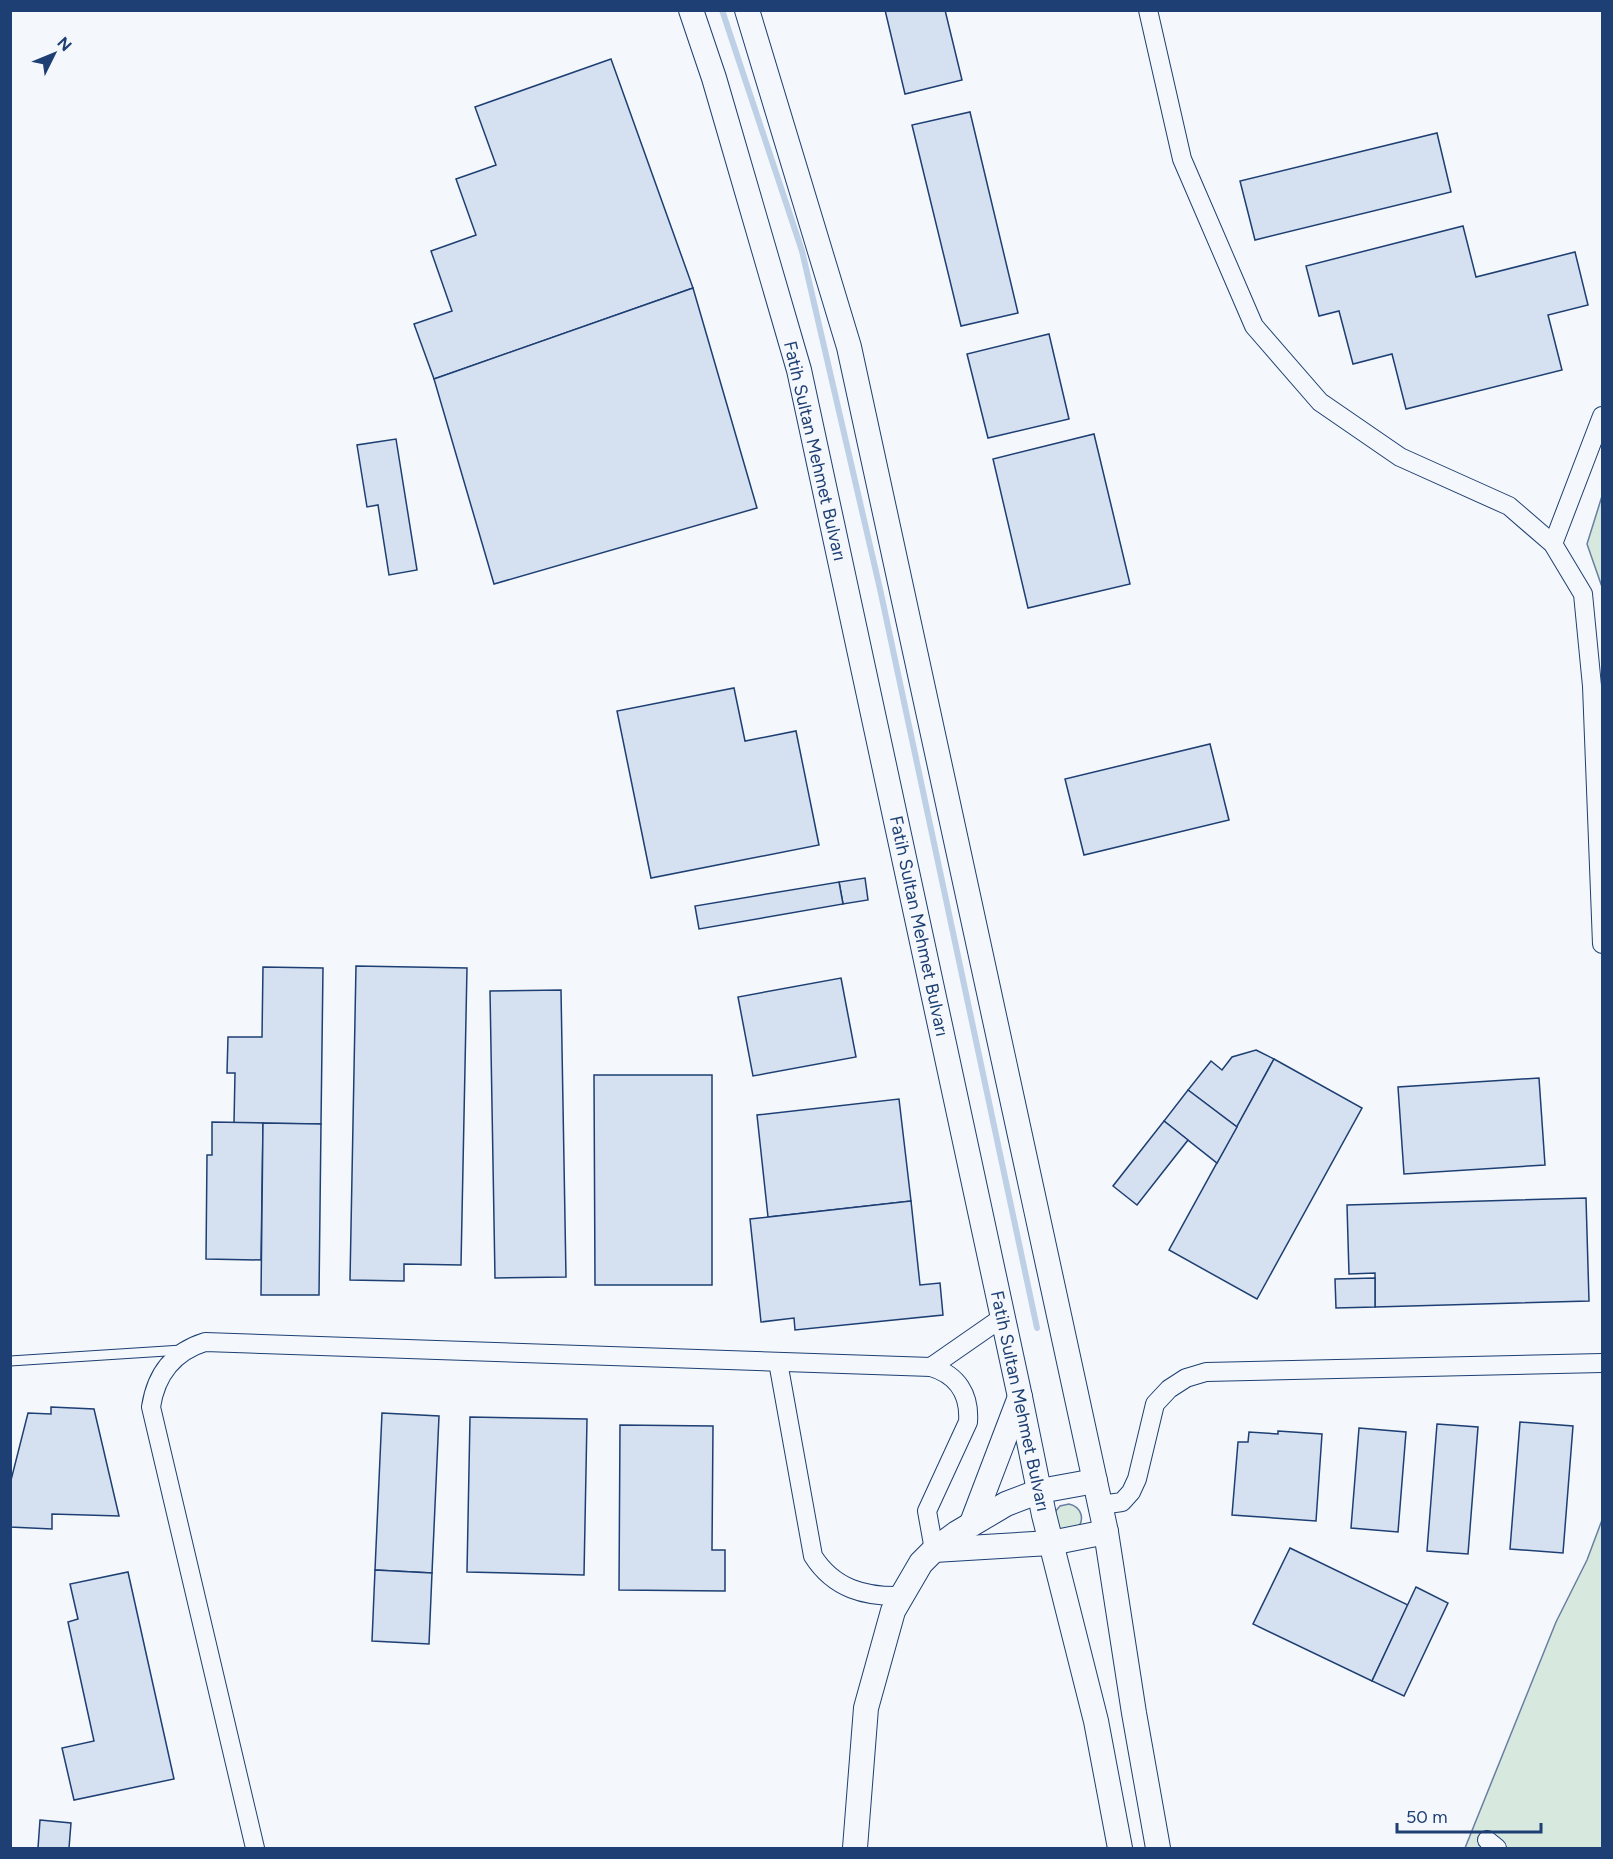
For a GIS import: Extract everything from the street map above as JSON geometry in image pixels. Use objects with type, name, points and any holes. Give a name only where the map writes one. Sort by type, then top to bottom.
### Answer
[{"type":"main road","name":"Fatih Sultan Mehmet Bulvarı","points":[[691,10],[714,78],[799,370],[1051,1543],[1096,1721],[1120,1848]]},
{"type":"main road","points":[[747,10],[849,347],[1101,1505],[1158,1848]]},
{"type":"main road","points":[[972,1523],[1020,1396]]},
{"type":"main road","points":[[855,1848],[866,1708],[893,1611],[921,1563],[934,1550],[972,1523],[1006,1504],[1040,1491],[1095,1481]]},
{"type":"main road","points":[[934,1550],[1051,1543],[1106,1532]]},
{"type":"street","points":[[1148,10],[1182,159],[1254,326],[1320,402],[1400,457],[1509,506],[1553,544],[1583,594],[1592,686],[1602,944]]},
{"type":"street","points":[[1553,544],[1602,416]]},
{"type":"street","points":[[931,1367],[1003,1317]]},
{"type":"street","points":[[255,1848],[151,1407],[156,1384],[168,1365],[185,1350],[205,1341],[931,1367],[951,1376],[958,1384],[968,1402],[969,1412],[968,1422],[927,1511],[934,1550]]},
{"type":"street","points":[[778,1362],[813,1557],[827,1574],[848,1588],[869,1594],[902,1596]]},
{"type":"street","points":[[1101,1505],[1122,1502],[1131,1492],[1137,1479],[1155,1404],[1169,1389],[1186,1378],[1206,1372],[1602,1364]]},
{"type":"lane","points":[[10,1361],[185,1350]]},
{"type":"shaded area","points":[[1602,496],[1602,587],[1587,544]]},
{"type":"shaded area","points":[[1069,1504],[1081,1513],[1080,1524],[1078,1528],[1058,1529],[1054,1513],[1060,1506]]},
{"type":"shaded area","points":[[1602,1520],[1602,1848],[1465,1848],[1556,1622],[1587,1560]]},
{"type":"building","points":[[885,10],[945,10],[962,80],[905,94]]},
{"type":"building","points":[[611,59],[693,288],[434,379],[414,324],[452,311],[431,251],[476,235],[456,179],[496,165],[475,107]]},
{"type":"building","points":[[970,112],[1018,313],[961,326],[912,125]]},
{"type":"building","points":[[1437,133],[1451,192],[1255,240],[1240,181]]},
{"type":"building","points":[[1463,226],[1476,277],[1575,252],[1588,305],[1548,315],[1562,370],[1406,409],[1392,354],[1353,364],[1339,311],[1319,316],[1306,266]]},
{"type":"building","points":[[693,288],[757,508],[494,584],[434,379]]},
{"type":"building","points":[[1049,334],[1069,419],[988,438],[967,354]]},
{"type":"building","points":[[1094,434],[1130,584],[1028,608],[993,459]]},
{"type":"building","points":[[396,439],[417,570],[389,575],[378,505],[367,507],[357,445]]},
{"type":"building","points":[[734,688],[745,741],[796,731],[819,845],[651,878],[617,711]]},
{"type":"building","points":[[1210,744],[1229,820],[1084,855],[1065,779]]},
{"type":"building","points":[[865,878],[868,900],[843,904],[839,882]]},
{"type":"building","points":[[839,882],[843,904],[699,929],[695,906]]},
{"type":"building","points":[[356,966],[467,968],[461,1265],[404,1264],[404,1281],[350,1280]]},
{"type":"building","points":[[263,967],[323,968],[321,1124],[234,1123],[235,1073],[227,1073],[228,1037],[262,1037]]},
{"type":"building","points":[[841,978],[856,1057],[753,1076],[738,997]]},
{"type":"building","points":[[561,990],[566,1277],[495,1278],[490,991]]},
{"type":"building","points":[[1256,1050],[1274,1059],[1237,1127],[1188,1090],[1211,1061],[1222,1070],[1232,1057]]},
{"type":"building","points":[[1274,1059],[1362,1108],[1257,1299],[1169,1250]]},
{"type":"building","points":[[594,1075],[712,1075],[712,1285],[595,1285]]},
{"type":"building","points":[[1539,1078],[1545,1165],[1404,1174],[1398,1087]]},
{"type":"building","points":[[1188,1090],[1237,1127],[1217,1163],[1164,1121]]},
{"type":"building","points":[[899,1099],[911,1201],[768,1217],[757,1115]]},
{"type":"building","points":[[1164,1121],[1188,1140],[1137,1205],[1113,1186]]},
{"type":"building","points":[[212,1122],[263,1123],[261,1260],[206,1259],[207,1155],[212,1155]]},
{"type":"building","points":[[263,1123],[321,1124],[319,1295],[261,1295]]},
{"type":"building","points":[[1586,1198],[1589,1301],[1375,1307],[1375,1273],[1349,1274],[1347,1205]]},
{"type":"building","points":[[911,1201],[920,1285],[940,1283],[943,1315],[795,1330],[794,1318],[761,1322],[750,1219]]},
{"type":"building","points":[[1375,1278],[1375,1307],[1336,1308],[1335,1279]]},
{"type":"building","points":[[51,1407],[94,1409],[119,1516],[52,1514],[52,1529],[10,1527],[10,1484],[28,1413],[51,1414]]},
{"type":"building","points":[[382,1413],[439,1416],[432,1573],[375,1570]]},
{"type":"building","points":[[470,1417],[587,1419],[584,1575],[467,1572]]},
{"type":"building","points":[[1520,1422],[1573,1426],[1563,1553],[1510,1549]]},
{"type":"building","points":[[1437,1424],[1478,1427],[1468,1554],[1427,1551]]},
{"type":"building","points":[[620,1425],[713,1426],[712,1550],[725,1550],[725,1591],[619,1590]]},
{"type":"building","points":[[1359,1428],[1406,1432],[1398,1532],[1351,1528]]},
{"type":"building","points":[[1278,1431],[1322,1434],[1316,1521],[1232,1515],[1238,1442],[1248,1442],[1249,1432],[1278,1434]]},
{"type":"building","points":[[1290,1548],[1408,1605],[1372,1681],[1253,1624]]},
{"type":"building","points":[[375,1570],[432,1573],[429,1644],[372,1641]]},
{"type":"building","points":[[128,1572],[174,1779],[74,1800],[62,1748],[94,1741],[68,1622],[78,1619],[70,1584]]},
{"type":"building","points":[[1416,1587],[1448,1603],[1404,1696],[1372,1681]]},
{"type":"building","points":[[40,1820],[71,1823],[69,1848],[38,1848]]},
{"type":"waterway","points":[[722,10],[802,251],[880,589],[1037,1328]]}]
